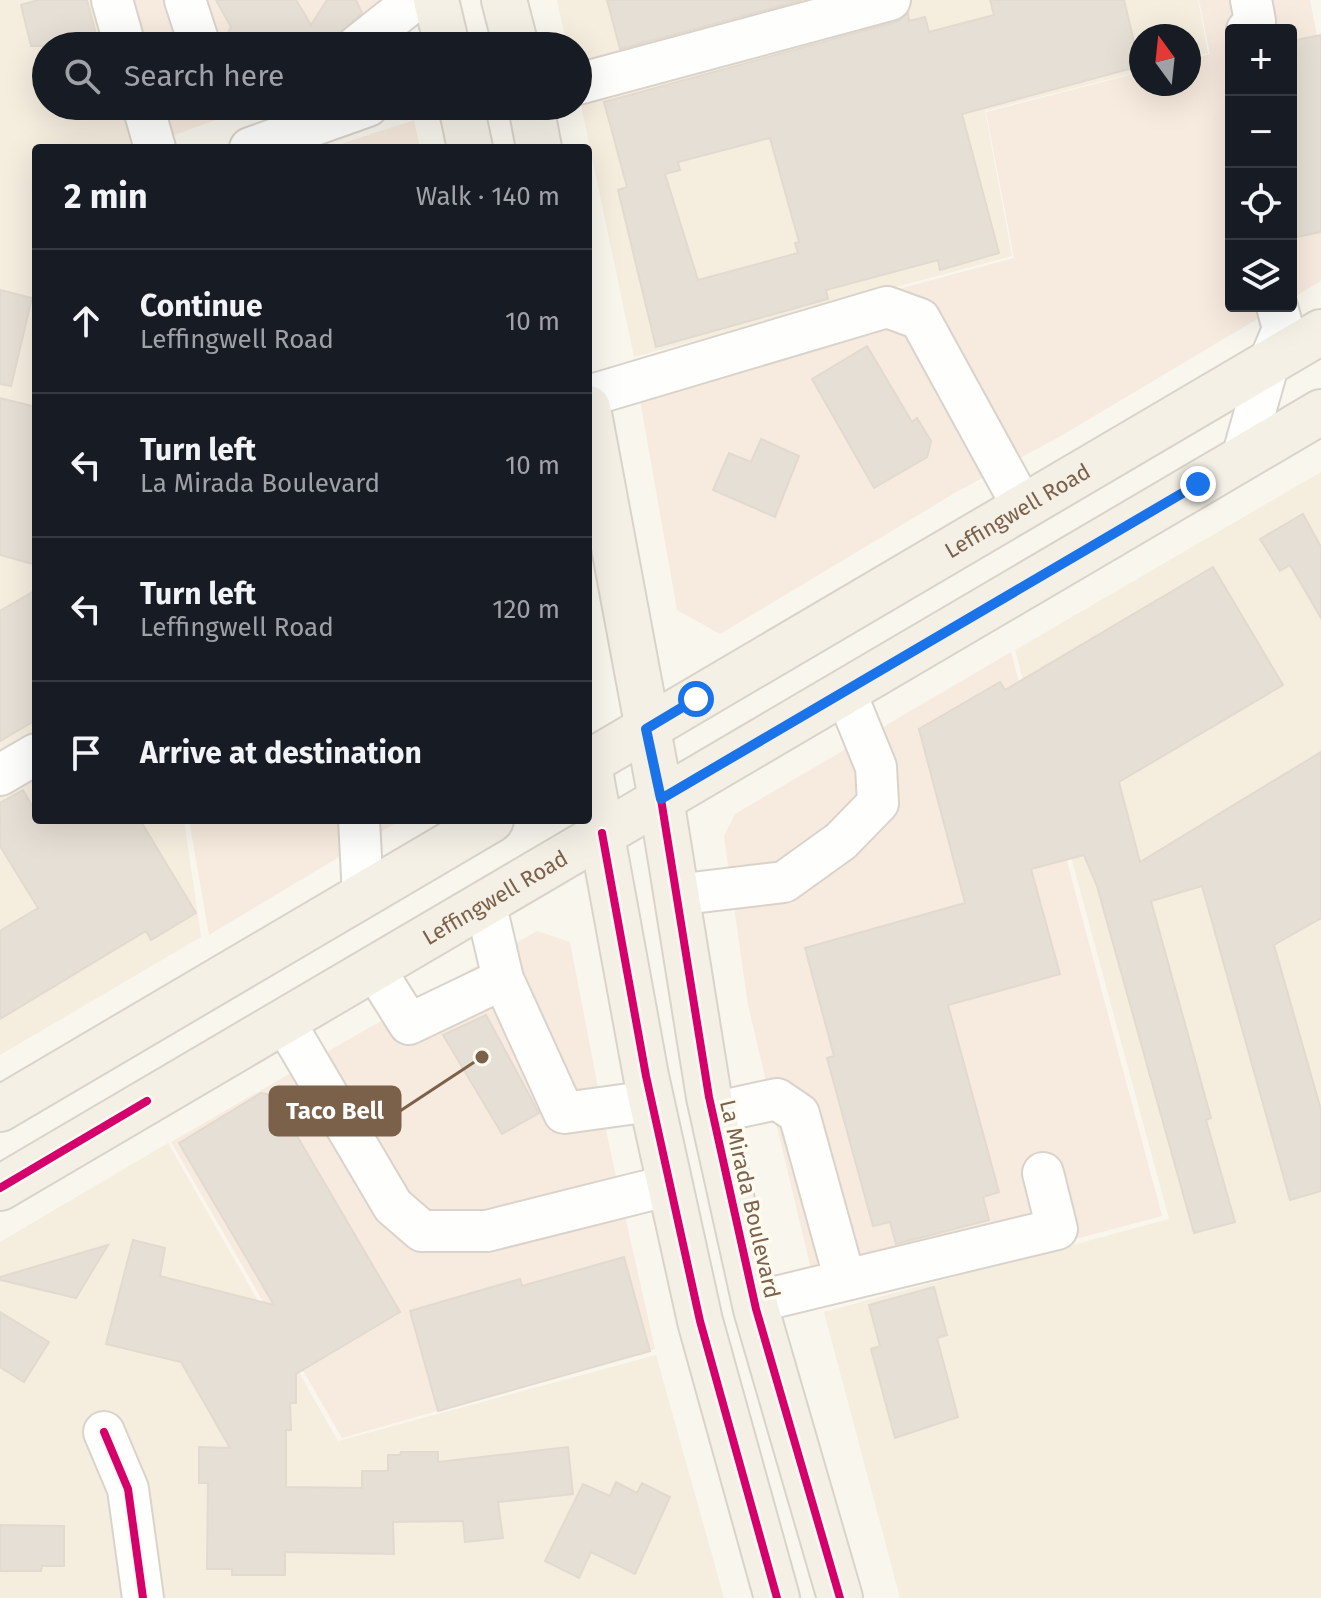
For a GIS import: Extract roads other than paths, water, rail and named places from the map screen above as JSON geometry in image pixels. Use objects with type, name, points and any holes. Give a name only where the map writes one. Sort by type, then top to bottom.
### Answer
[{"type":"main road","points":[[436,0],[444,32]]},
{"type":"main road","points":[[504,0],[512,32]]},
{"type":"main road","points":[[534,120],[538,144]]},
{"type":"main road","name":"Leffingwell Road","points":[[592,760],[1321,332]]},
{"type":"main road","name":"Leffingwell Road","points":[[0,1188],[1321,412]]},
{"type":"main road","name":"La Mirada Boulevard","points":[[592,430],[661,799],[712,1113],[755,1302],[840,1598]]},
{"type":"main road","points":[[592,782],[651,1101],[700,1321],[777,1598]]},
{"type":"main road","points":[[0,1109],[484,824]]},
{"type":"street","points":[[112,0],[121,32]]},
{"type":"street","points":[[185,0],[195,32]]},
{"type":"street","points":[[375,32],[415,0]]},
{"type":"street","points":[[592,80],[890,0]]},
{"type":"street","points":[[1251,0],[1255,21],[1252,24]]},
{"type":"street","points":[[147,120],[154,144]]},
{"type":"street","points":[[261,144],[329,120]]},
{"type":"street","points":[[592,395],[887,307],[920,319],[1023,507]]},
{"type":"street","points":[[1242,458],[1269,362],[1283,329],[1279,312]]},
{"type":"street","points":[[675,895],[784,882],[841,841],[878,803],[876,767],[845,691]]},
{"type":"street","points":[[0,775],[32,756]]},
{"type":"street","points":[[359,824],[363,895]]},
{"type":"street","points":[[485,902],[503,979],[564,1113],[651,1101]]},
{"type":"street","points":[[374,968],[409,1024],[503,979]]},
{"type":"street","points":[[284,1021],[393,1206],[422,1231],[487,1231],[670,1185]]},
{"type":"street","points":[[712,1113],[777,1099],[799,1114],[845,1280]]},
{"type":"street","points":[[755,1302],[1057,1229],[1043,1173]]},
{"type":"street","points":[[104,1432],[128,1489],[143,1598]]},
{"type":"place","name":"Taco Bell","points":[[482,1057]]}]
